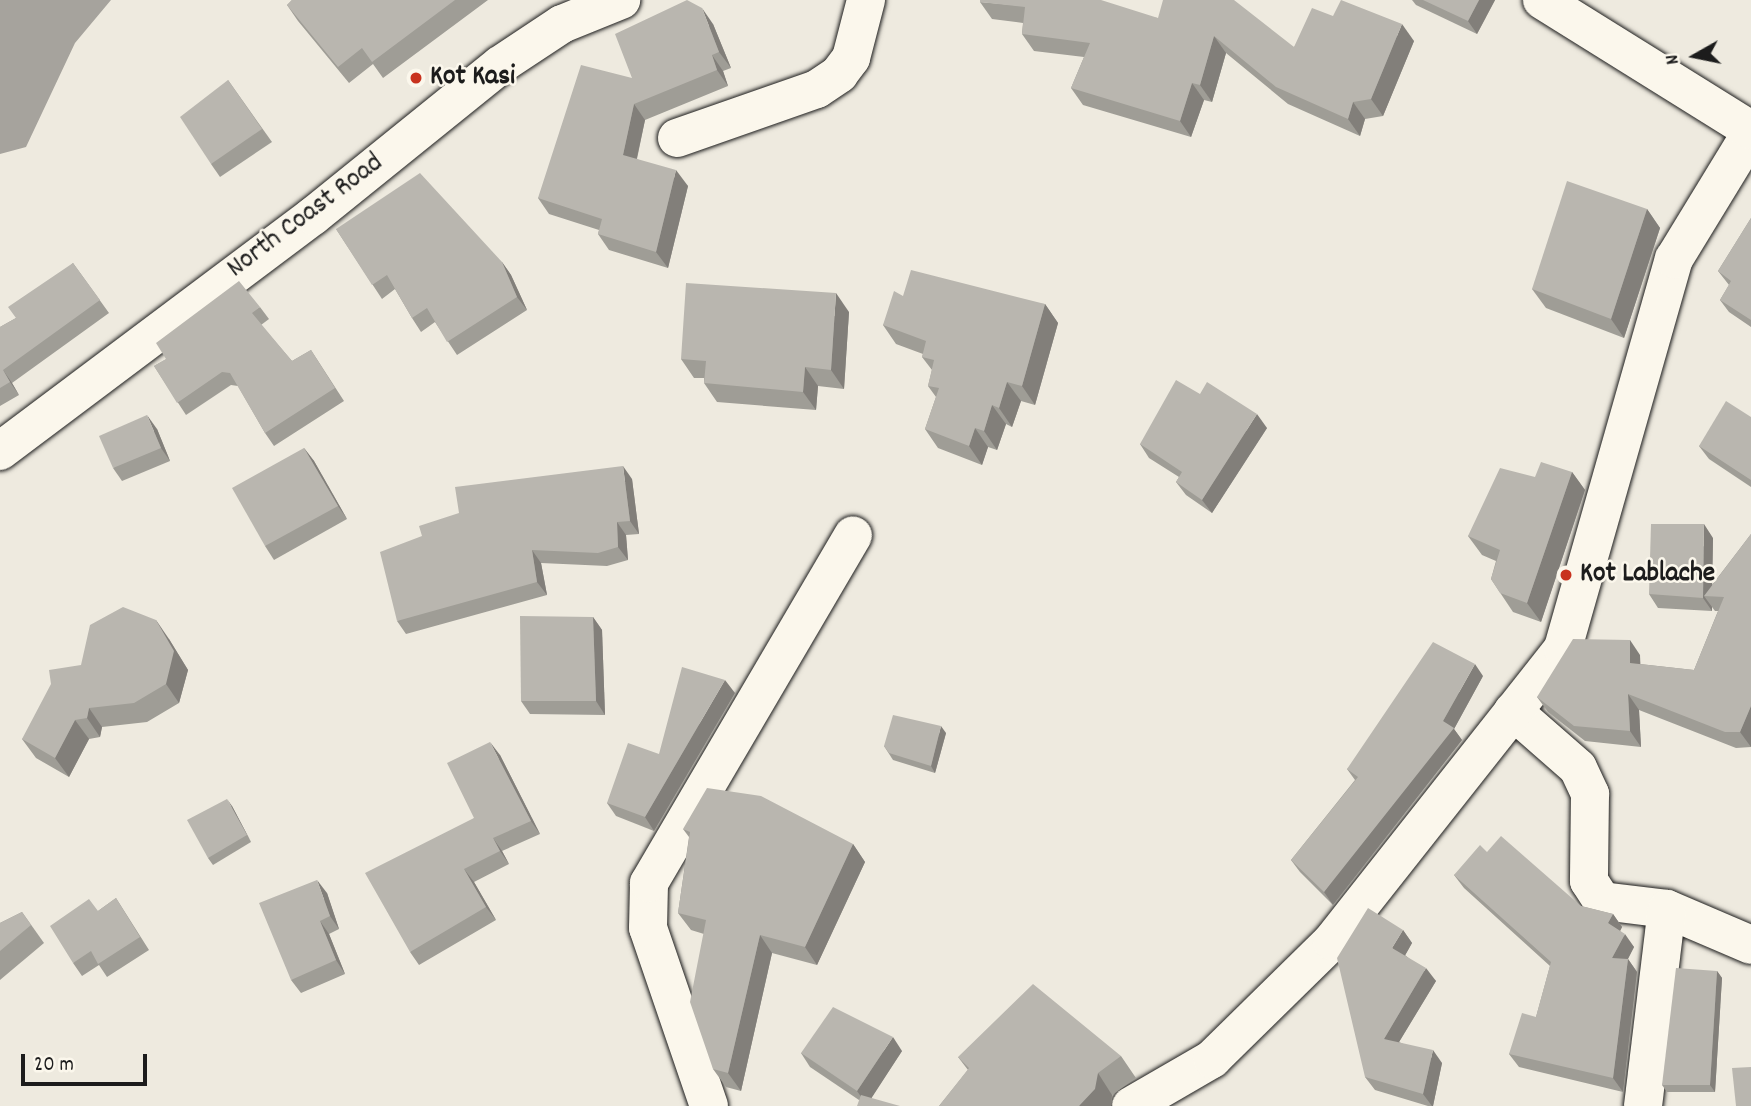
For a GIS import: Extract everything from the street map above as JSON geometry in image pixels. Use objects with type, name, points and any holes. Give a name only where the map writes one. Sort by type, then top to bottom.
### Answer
[{"type":"street","name":"North Coast Road","points":[[0,451],[313,216],[500,65],[562,24],[621,0]]},
{"type":"street","points":[[677,138],[817,89],[839,74],[851,58],[866,0]]},
{"type":"street","points":[[1131,1106],[1212,1059],[1332,941],[1563,648],[1674,259],[1751,131],[1542,0]]},
{"type":"street","points":[[709,1106],[648,928],[649,883],[853,535]]},
{"type":"street","points":[[1513,711],[1578,768],[1590,794],[1589,881],[1602,901],[1667,909],[1751,945]]},
{"type":"street","points":[[1643,1106],[1667,909]]},
{"type":"shaded area","points":[[0,0],[111,0],[75,43],[26,147],[0,154]]},
{"type":"building","points":[[292,0],[455,0],[372,62],[362,48],[338,67],[287,5]]},
{"type":"building","points":[[687,0],[702,8],[719,52],[712,55],[717,70],[634,104],[623,155],[676,170],[656,252],[598,234],[602,219],[538,198],[581,65],[632,78],[615,34]]},
{"type":"building","points":[[980,0],[1101,0],[1158,18],[1163,0],[1234,0],[1294,47],[1312,8],[1333,16],[1341,0],[1402,24],[1371,99],[1353,102],[1348,119],[1276,87],[1214,36],[1200,85],[1192,83],[1180,121],[1071,88],[1090,43],[1022,34],[1025,7]]},
{"type":"building","points":[[1423,0],[1479,0],[1468,21]]},
{"type":"building","points":[[228,80],[262,129],[211,164],[180,117]]},
{"type":"building","points":[[420,173],[502,262],[517,297],[447,342],[427,308],[412,318],[387,275],[372,285],[336,229]]},
{"type":"building","points":[[1567,181],[1647,209],[1611,319],[1532,289]]},
{"type":"building","points":[[1751,218],[1751,320],[1720,300],[1731,281],[1718,271]]},
{"type":"building","points":[[73,263],[100,300],[3,370],[10,382],[0,388],[0,327],[16,318],[8,307]]},
{"type":"building","points":[[911,270],[1045,304],[1022,386],[1007,382],[999,408],[992,405],[984,431],[975,428],[969,446],[925,429],[939,388],[928,386],[934,360],[922,357],[926,341],[883,325],[894,291],[903,296]]},
{"type":"building","points":[[239,281],[260,307],[252,313],[292,361],[311,350],[335,388],[265,433],[230,373],[222,372],[177,403],[154,366],[166,359],[156,343]]},
{"type":"building","points":[[686,283],[836,293],[831,370],[805,367],[803,392],[704,383],[706,361],[681,359]]},
{"type":"building","points":[[1176,380],[1200,394],[1207,382],[1257,414],[1202,500],[1176,482],[1182,472],[1140,444]]},
{"type":"building","points":[[1726,401],[1751,417],[1751,480],[1699,446]]},
{"type":"building","points":[[147,415],[161,448],[113,468],[99,436]]},
{"type":"building","points":[[304,448],[338,506],[265,546],[232,488]]},
{"type":"building","points":[[1541,462],[1572,472],[1527,603],[1500,593],[1491,579],[1500,550],[1468,536],[1500,468],[1535,477]]},
{"type":"building","points":[[623,466],[630,521],[617,522],[618,547],[598,553],[532,550],[537,582],[397,621],[380,552],[422,536],[419,526],[459,513],[455,487]]},
{"type":"building","points":[[1651,524],[1704,524],[1703,598],[1649,594]]},
{"type":"building","points":[[1751,534],[1751,706],[1740,732],[1725,732],[1628,694],[1630,731],[1574,726],[1537,697],[1573,639],[1630,640],[1630,663],[1694,670],[1724,597],[1704,596]]},
{"type":"building","points":[[123,607],[156,620],[174,651],[166,684],[134,703],[89,708],[87,718],[75,720],[55,758],[22,739],[51,684],[49,670],[81,665],[90,625]]},
{"type":"building","points":[[520,616],[593,617],[596,701],[521,701]]},
{"type":"building","points":[[1433,642],[1475,664],[1443,721],[1454,728],[1324,892],[1291,860],[1358,777],[1347,769]]},
{"type":"building","points":[[682,667],[725,680],[645,817],[607,803],[628,743],[659,754]]},
{"type":"building","points":[[893,715],[941,726],[931,766],[889,753],[884,746]]},
{"type":"building","points":[[490,742],[531,821],[493,838],[500,851],[464,869],[486,907],[410,952],[365,873],[474,818],[447,763]]},
{"type":"building","points":[[707,788],[761,796],[853,844],[805,947],[760,935],[728,1073],[713,1069],[690,1002],[706,920],[678,913],[690,832],[683,829]]},
{"type":"building","points":[[227,799],[247,835],[208,858],[187,820]]},
{"type":"building","points":[[1501,836],[1581,906],[1613,914],[1608,923],[1625,934],[1612,958],[1628,959],[1613,1078],[1509,1054],[1522,1013],[1536,1017],[1551,962],[1454,875],[1480,845],[1487,852]]},
{"type":"building","points":[[317,880],[330,916],[320,921],[336,960],[291,980],[259,903]]},
{"type":"building","points":[[116,898],[140,937],[98,964],[91,951],[73,963],[50,926],[89,899],[98,911]]},
{"type":"building","points":[[1368,908],[1403,930],[1392,948],[1426,968],[1384,1039],[1433,1050],[1423,1094],[1365,1077],[1337,958]]},
{"type":"building","points":[[22,912],[31,925],[0,951],[0,923]]},
{"type":"building","points":[[1676,968],[1717,971],[1710,1085],[1662,1085]]},
{"type":"building","points":[[1033,984],[1121,1056],[1098,1073],[1095,1089],[1079,1106],[939,1106],[969,1068],[958,1057]]},
{"type":"building","points":[[833,1007],[893,1037],[857,1091],[801,1053]]},
{"type":"building","points":[[1751,1067],[1751,1106],[1736,1106],[1732,1068]]},
{"type":"building","points":[[861,1095],[900,1106],[857,1106]]},
{"type":"place","name":"Kot Kasi","points":[[416,78]]},
{"type":"place","name":"Kot Lablache","points":[[1566,575]]}]
